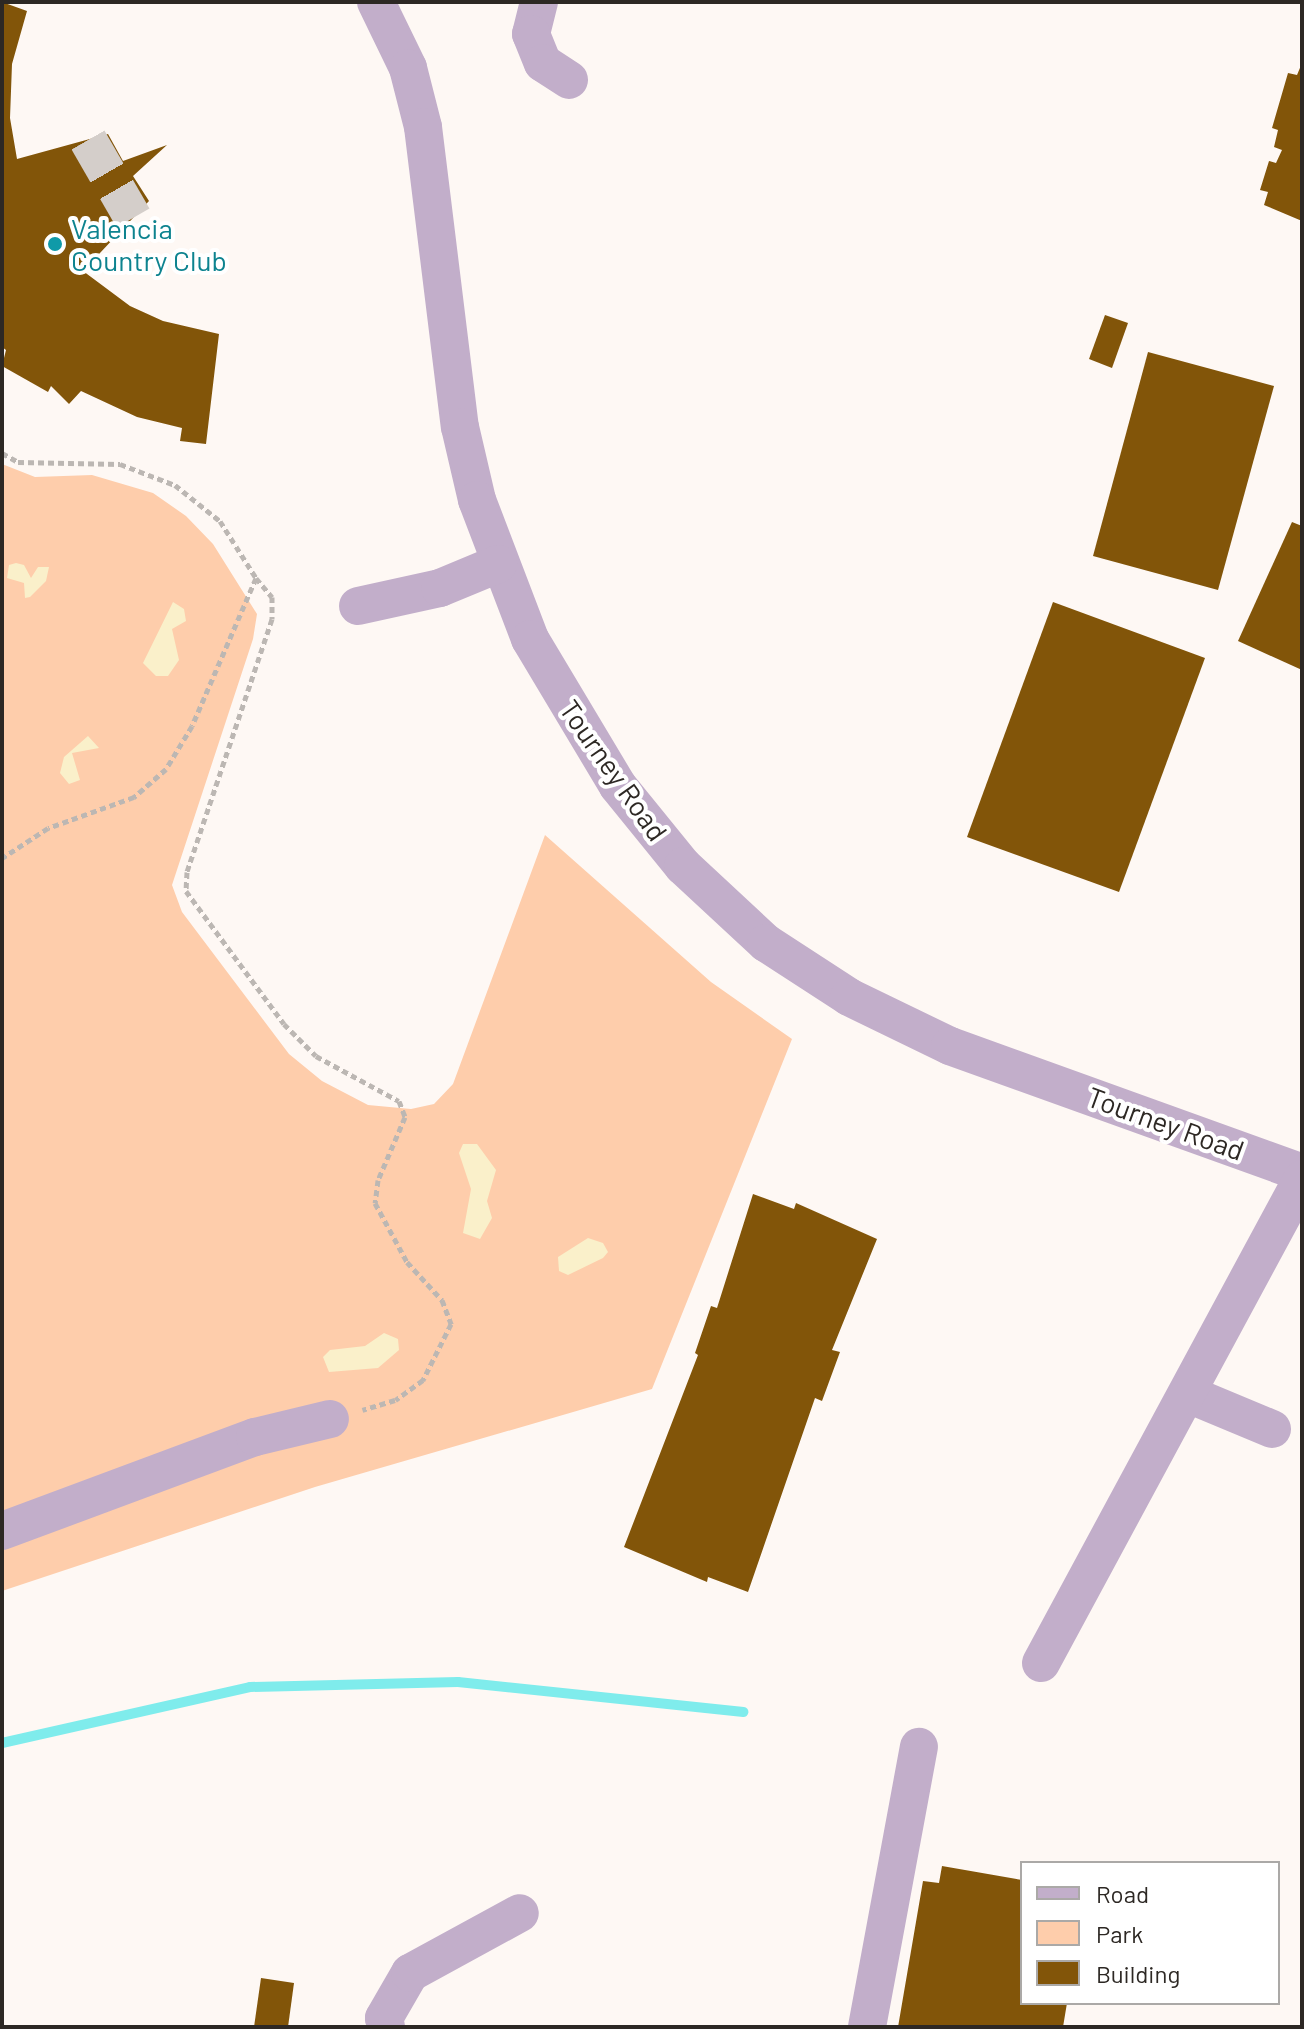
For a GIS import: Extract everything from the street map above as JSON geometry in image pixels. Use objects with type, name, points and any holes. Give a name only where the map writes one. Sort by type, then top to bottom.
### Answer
[{"type":"street","name":"Tourney Road","points":[[376,2],[408,68],[423,127],[460,427],[498,564],[557,690],[618,786],[683,866],[766,943],[849,997],[950,1046],[1302,1173]]},
{"type":"street","points":[[539,2],[531,34],[543,63],[569,80]]},
{"type":"street","points":[[358,606],[440,588],[498,564]]},
{"type":"street","points":[[1041,1663],[1302,1179]]},
{"type":"street","points":[[1188,1394],[1272,1429]]},
{"type":"street","points":[[2,1531],[255,1437],[330,1419]]},
{"type":"street","points":[[867,2027],[919,1747]]},
{"type":"street","points":[[386,2027],[384,2018],[410,1973],[520,1913]]},
{"type":"path","points":[[2,453],[18,462],[120,464],[175,485],[220,521],[256,578],[272,597],[272,619],[187,872],[186,891],[294,1034],[351,1079],[399,1101],[405,1117],[378,1180],[375,1203],[407,1262],[442,1300],[451,1324],[435,1361],[412,1390],[330,1419]]},
{"type":"path","points":[[2,858],[48,828],[134,797],[166,769],[192,726],[256,578]]},
{"type":"green space","points":[[2,464],[35,477],[92,475],[153,493],[186,516],[213,544],[257,614],[253,639],[172,885],[182,912],[289,1054],[322,1081],[368,1105],[411,1109],[434,1104],[453,1084],[545,835],[711,982],[792,1039],[652,1389],[315,1487],[2,1591]]},
{"type":"sand","points":[[9,565],[24,565],[31,578],[38,567],[49,567],[46,581],[30,597],[25,598],[24,583],[7,578]]},
{"type":"sand","points":[[173,602],[184,609],[186,621],[172,629],[179,660],[168,676],[156,676],[143,663]]},
{"type":"sand","points":[[88,736],[99,748],[72,753],[80,780],[69,784],[60,773],[64,757]]},
{"type":"sand","points":[[463,1144],[477,1144],[496,1170],[487,1201],[492,1218],[480,1239],[463,1233],[471,1189],[459,1153]]},
{"type":"sand","points":[[588,1238],[603,1243],[608,1252],[603,1258],[568,1275],[559,1271],[558,1257]]},
{"type":"sand","points":[[384,1333],[398,1339],[399,1350],[378,1368],[329,1372],[323,1357],[330,1350],[365,1346]]},
{"type":"building","name":"Valencia Country Club","points":[[2,2],[27,11],[12,64],[10,118],[17,159],[108,134],[123,161],[167,145],[133,176],[149,201],[83,271],[130,306],[163,321],[219,334],[206,444],[180,441],[182,428],[137,417],[81,391],[69,404],[51,386],[48,392],[2,366],[6,350],[2,347]]},
{"type":"building","points":[[1302,63],[1302,221],[1264,205],[1268,192],[1260,190],[1269,161],[1276,163],[1282,150],[1274,147],[1278,130],[1272,128],[1288,73],[1297,75]]},
{"type":"building","points":[[1105,315],[1128,323],[1112,368],[1089,359]]},
{"type":"building","points":[[1148,352],[1274,386],[1218,590],[1093,556]]},
{"type":"building","points":[[1292,522],[1302,526],[1302,670],[1238,641]]},
{"type":"building","points":[[1053,602],[1205,658],[1119,892],[967,837]]},
{"type":"building","points":[[753,1194],[794,1209],[796,1203],[877,1239],[832,1350],[840,1352],[822,1401],[815,1398],[748,1592],[708,1577],[707,1582],[624,1547],[698,1355],[695,1353],[711,1306],[717,1308]]},
{"type":"building","points":[[942,1866],[1020,1880],[1020,2005],[1067,2005],[1063,2027],[898,2027],[923,1881],[939,1883]]},
{"type":"building","points":[[261,1978],[294,1983],[288,2027],[254,2027]]},
{"type":"waterway","points":[[2,1743],[250,1687],[458,1682],[743,1712]]},
{"type":"tunnel","points":[[88,140],[133,218]]},
{"type":"place","name":"Valencia Country Club","points":[[55,244]]}]
